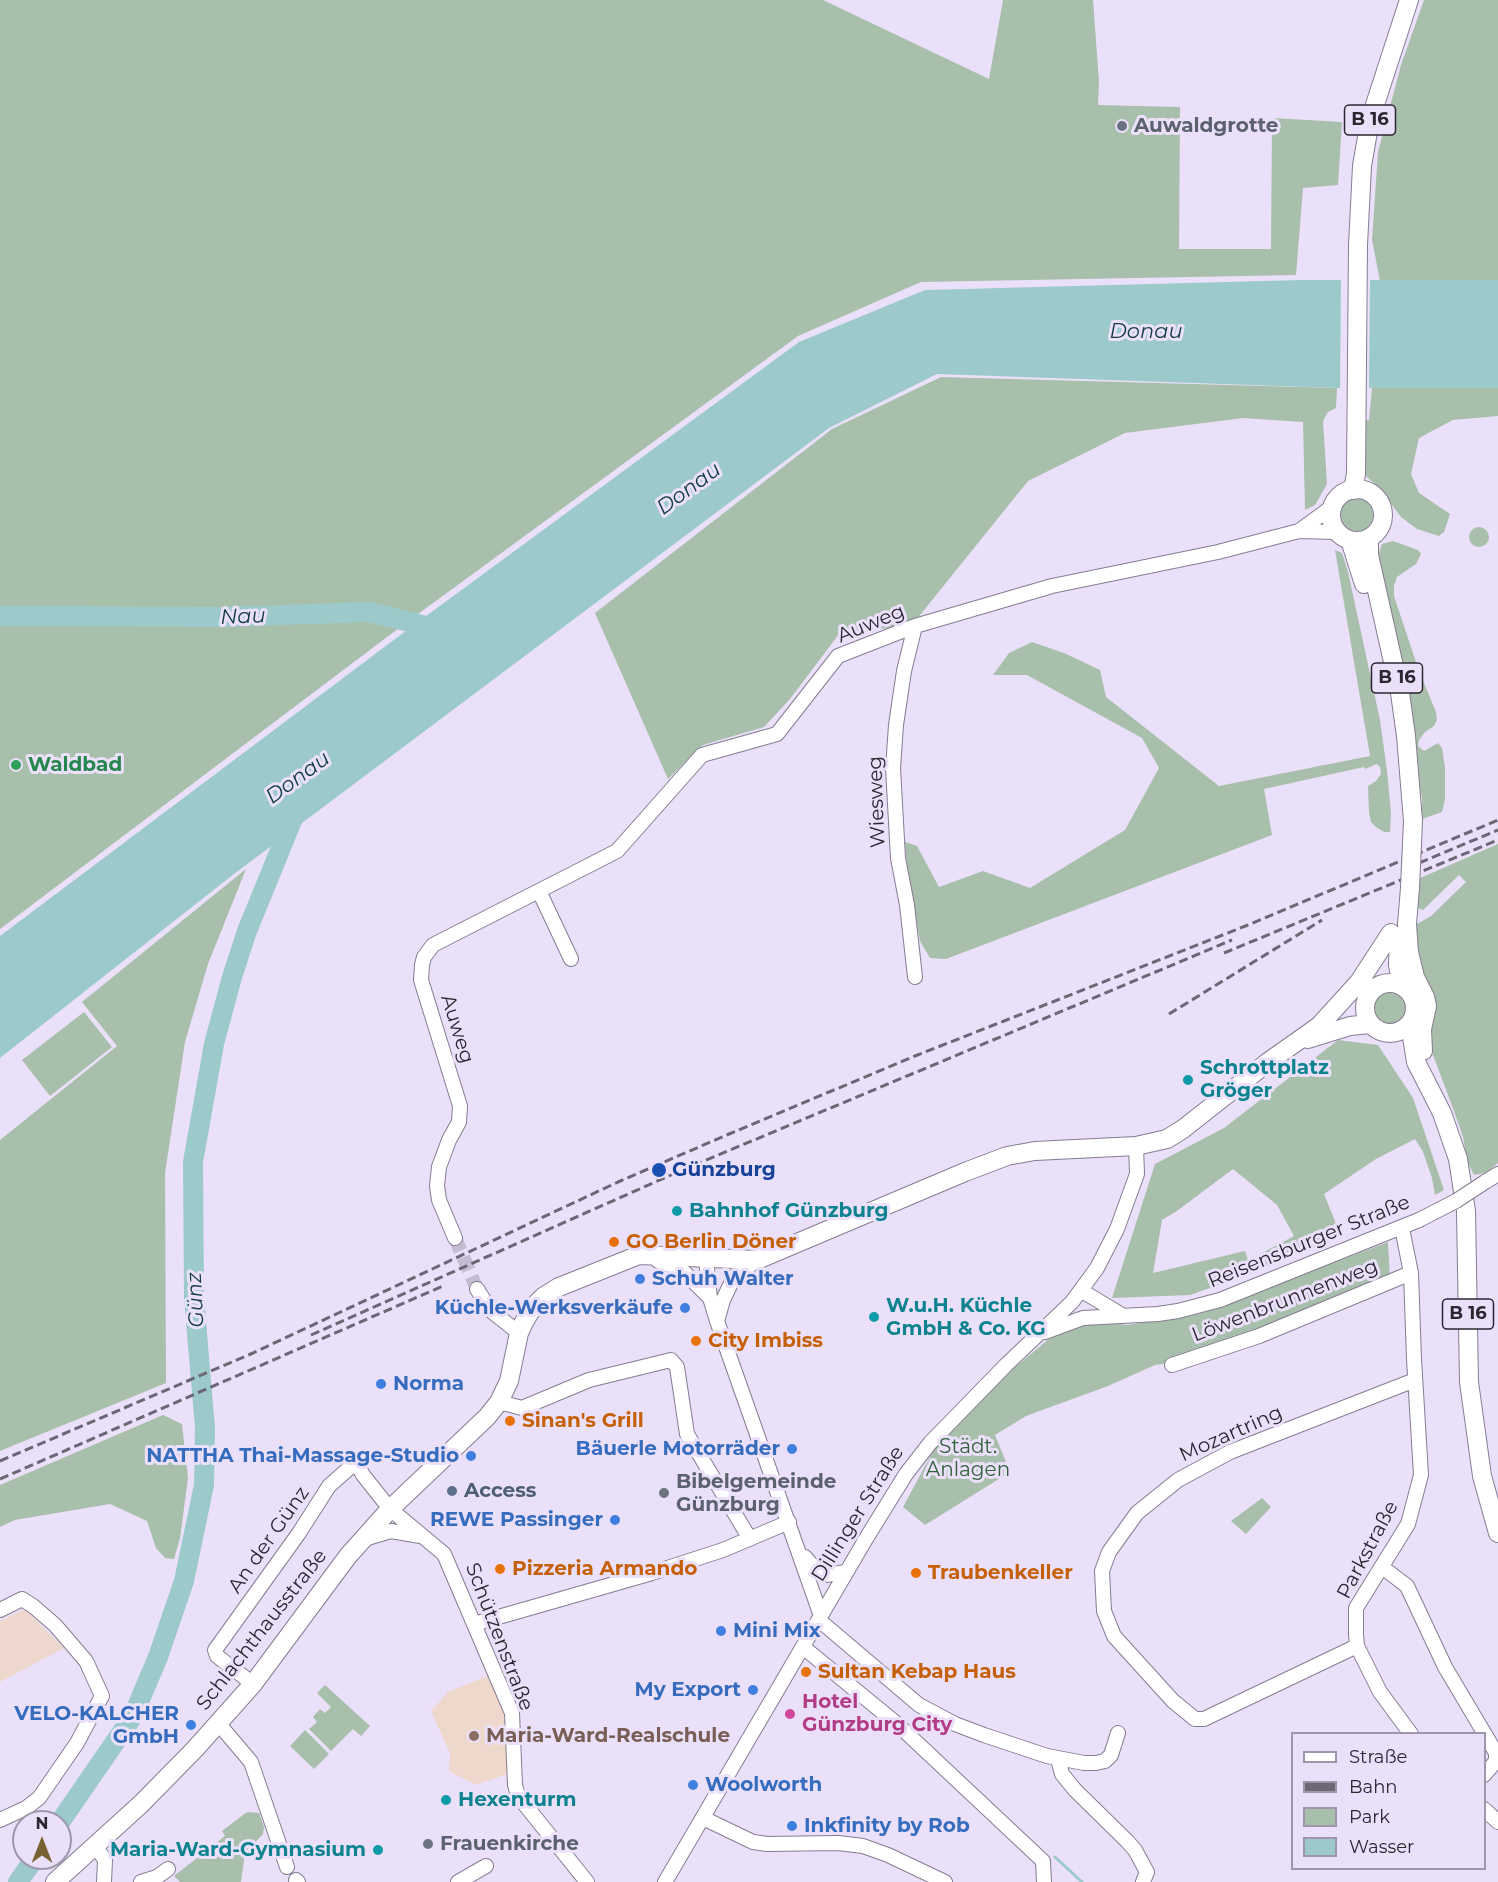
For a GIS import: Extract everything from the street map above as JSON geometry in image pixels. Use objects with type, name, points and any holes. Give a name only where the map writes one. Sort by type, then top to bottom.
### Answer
[{"type":"main road","name":"B 16","points":[[1353,490],[1356,474],[1358,245],[1362,166],[1370,120],[1409,0]]},
{"type":"main road","points":[[1343,536],[1363,540],[1370,538],[1380,526],[1382,519],[1380,505],[1366,491],[1353,490],[1340,496],[1332,507],[1332,525],[1343,536],[1373,618]]},
{"type":"main road","name":"B 16","points":[[1365,1002],[1374,988],[1380,984],[1399,926],[1406,889],[1410,760],[1400,693],[1369,555],[1370,538]]},
{"type":"main road","name":"B 16","points":[[1374,575],[1373,618],[1399,744],[1409,823]]},
{"type":"main road","name":"B 16","points":[[1399,926],[1398,966],[1401,986],[1412,996],[1415,1006],[1410,1024],[1416,1062]]},
{"type":"main road","name":"B 16","points":[[1399,926],[1427,1006],[1422,1029],[1422,1046],[1433,1096]]},
{"type":"main road","points":[[1319,1026],[1359,982],[1399,926]]},
{"type":"main road","points":[[1380,984],[1391,983],[1401,986]]},
{"type":"main road","points":[[639,1255],[757,1260],[1008,1156],[1035,1151],[1136,1146],[1159,1141],[1183,1129],[1268,1062],[1319,1026],[1347,1014],[1365,1002]]},
{"type":"main road","points":[[1292,1045],[1338,1029],[1370,1024],[1365,1002]]},
{"type":"main road","name":"B 16","points":[[1370,1024],[1378,1031],[1389,1034],[1416,1062],[1442,1113],[1458,1159],[1466,1211],[1469,1382],[1482,1476],[1498,1533]]},
{"type":"main road","points":[[1389,1034],[1404,1029],[1410,1024]]},
{"type":"main road","name":"Schlachthausstraße","points":[[55,1882],[91,1851],[170,1775],[253,1684],[348,1556],[390,1509],[475,1431],[499,1402],[509,1381],[519,1333],[532,1307],[559,1287],[639,1255]]},
{"type":"street","name":"Auweg","points":[[1299,531],[1332,507]]},
{"type":"street","name":"Auweg","points":[[455,1238],[439,1200],[437,1186],[439,1167],[449,1140],[459,1122],[460,1106],[421,980],[424,957],[433,945],[617,851],[702,755],[777,734],[838,656],[915,627],[1052,586],[1218,552],[1299,531],[1343,536]]},
{"type":"street","name":"Wiesweg","points":[[915,627],[902,687],[893,768],[898,858],[907,905],[915,977]]},
{"type":"street","points":[[539,891],[571,959]]},
{"type":"street","name":"Dillinger Straße","points":[[665,1882],[846,1572],[906,1474],[930,1443],[1082,1291],[1097,1268],[1117,1229],[1131,1193],[1137,1174],[1136,1146]]},
{"type":"street","name":"Reisensburger Straße","points":[[1040,1334],[1083,1318],[1168,1313],[1220,1300],[1402,1228],[1456,1201],[1498,1173]]},
{"type":"street","name":"Parkstraße","points":[[1402,1228],[1411,1273],[1421,1475],[1408,1524],[1356,1608],[1357,1646],[1380,1692],[1410,1732]]},
{"type":"street","points":[[639,1255],[681,1269],[710,1298]]},
{"type":"street","points":[[706,1259],[710,1298],[717,1321],[808,1575],[820,1618],[919,1705],[955,1724],[1058,1759],[1084,1763],[1105,1761],[1111,1755],[1118,1732]]},
{"type":"street","points":[[717,1321],[723,1300],[734,1278],[757,1260]]},
{"type":"street","name":"Löwenbrunnenweg","points":[[1172,1365],[1259,1336],[1411,1273]]},
{"type":"street","points":[[477,1290],[490,1310],[519,1333]]},
{"type":"street","points":[[1082,1291],[1122,1314]]},
{"type":"street","points":[[499,1402],[522,1408],[589,1380],[671,1360],[677,1367],[687,1434],[750,1539]]},
{"type":"street","name":"Mozartring","points":[[1357,1646],[1204,1719],[1195,1719],[1173,1701],[1114,1636],[1104,1611],[1101,1578],[1109,1552],[1119,1535],[1146,1505],[1185,1475],[1230,1452],[1415,1380]]},
{"type":"street","name":"An der Günz","points":[[253,1684],[217,1656],[215,1650],[299,1533],[329,1486],[356,1462],[363,1475],[390,1509]]},
{"type":"street","name":"Schützenstraße","points":[[390,1509],[444,1554],[512,1713],[515,1785],[518,1796],[587,1882]]},
{"type":"street","points":[[474,1624],[652,1574],[750,1539],[789,1522]]},
{"type":"street","points":[[364,1539],[391,1532],[423,1537]]},
{"type":"street","points":[[798,1549],[818,1572],[826,1575],[846,1572]]},
{"type":"street","points":[[1382,1567],[1407,1586],[1444,1666],[1483,1732]]},
{"type":"street","points":[[808,1575],[834,1594]]},
{"type":"street","points":[[0,1610],[22,1599],[33,1606],[70,1641],[86,1661],[102,1696],[77,1743],[39,1798],[26,1808],[0,1820]]},
{"type":"street","points":[[803,1647],[897,1724],[1043,1861],[1044,1882]]},
{"type":"street","points":[[218,1723],[251,1762],[287,1867]]},
{"type":"street","points":[[1486,1736],[1496,1753],[1496,1761],[1486,1774]]},
{"type":"street","points":[[1058,1759],[1062,1774],[1075,1790],[1135,1850],[1147,1872],[1143,1882]]},
{"type":"street","points":[[1486,1810],[1498,1822]]},
{"type":"street","points":[[703,1818],[753,1842],[838,1843],[863,1846],[945,1882]]},
{"type":"street","points":[[91,1851],[105,1860],[104,1882]]},
{"type":"street","points":[[458,1882],[486,1866]]},
{"type":"street","points":[[141,1882],[157,1877],[168,1869]]},
{"type":"shaded area","points":[[25,1609],[64,1648],[0,1682],[0,1621]]},
{"type":"shaded area","name":"Maria-Ward-Realschule","points":[[490,1675],[506,1719],[507,1774],[476,1785],[449,1771],[450,1753],[431,1711],[448,1692]]},
{"type":"green space","points":[[0,0],[823,0],[989,79],[1003,0],[1093,0],[1099,82],[1098,105],[1180,107],[1179,249],[1271,249],[1272,118],[1342,122],[1338,185],[1303,188],[1296,275],[921,282],[798,336],[403,625],[0,929]]},
{"type":"green space","points":[[1424,0],[1498,0],[1498,280],[1380,281],[1372,240],[1378,152],[1401,65]]},
{"type":"green space","points":[[941,377],[1337,388],[1336,408],[1328,412],[1323,421],[1327,484],[1315,505],[1305,510],[1303,422],[1243,418],[1125,433],[1028,481],[912,625],[839,634],[790,699],[764,727],[703,745],[668,779],[595,613],[832,429]]},
{"type":"green space","points":[[1372,388],[1498,388],[1498,416],[1453,420],[1419,438],[1411,474],[1419,493],[1450,514],[1444,532],[1439,536],[1417,529],[1401,517],[1380,489],[1366,476],[1364,421],[1369,420]]},
{"type":"green space","points":[[1356,498],[1368,503],[1373,515],[1368,527],[1356,532],[1344,527],[1339,515],[1344,503]]},
{"type":"green space","points":[[1479,527],[1486,530],[1489,537],[1486,544],[1479,547],[1472,544],[1469,537],[1472,530]]},
{"type":"green space","points":[[1393,541],[1418,550],[1421,554],[1416,564],[1397,577],[1394,596],[1419,671],[1436,712],[1437,720],[1434,726],[1425,732],[1418,746],[1424,751],[1438,743],[1442,748],[1445,768],[1445,799],[1442,812],[1422,819],[1422,797],[1378,556],[1382,544]]},
{"type":"green space","points":[[1335,550],[1342,553],[1348,572],[1380,720],[1391,813],[1390,832],[1384,832],[1376,827],[1371,822],[1369,812],[1368,786],[1381,774],[1377,764],[1365,769],[1364,767],[1264,789],[1272,835],[946,959],[930,958],[920,941],[907,870],[905,842],[917,846],[939,887],[983,871],[1030,888],[1125,830],[1159,768],[1142,738],[1027,675],[993,675],[1009,653],[1032,642],[1064,653],[1100,670],[1106,697],[1219,786],[1370,756]]},
{"type":"green space","points":[[1498,844],[1498,1163],[1486,1173],[1474,1175],[1467,1161],[1463,1137],[1430,1047],[1429,989],[1418,960],[1413,931],[1417,924],[1431,916],[1466,882],[1459,875],[1423,910],[1415,907],[1418,879]]},
{"type":"green space","points":[[246,869],[208,964],[185,1042],[165,1173],[166,1383],[0,1451],[0,1140],[117,1046],[82,1002]]},
{"type":"green space","points":[[1390,989],[1403,994],[1408,1007],[1403,1020],[1390,1025],[1377,1020],[1372,1007],[1377,994]]},
{"type":"green space","points":[[84,1012],[112,1047],[50,1096],[22,1060]]},
{"type":"green space","points":[[1338,1040],[1378,1045],[1413,1098],[1444,1190],[1435,1195],[1423,1152],[1415,1139],[1376,1159],[1324,1194],[1341,1236],[1266,1266],[1262,1253],[1294,1236],[1277,1205],[1233,1169],[1162,1220],[1153,1273],[1245,1251],[1252,1273],[1190,1295],[1112,1298],[1155,1164],[1224,1128]]},
{"type":"green space","name":"Städt. Anlagen","points":[[1388,1242],[1390,1279],[1199,1358],[1155,1365],[1108,1386],[1026,1416],[995,1435],[1010,1472],[925,1525],[903,1507],[938,1442],[989,1389],[1050,1338],[1094,1320],[1127,1325],[1199,1314]]},
{"type":"green space","points":[[163,1415],[182,1424],[188,1478],[180,1538],[174,1559],[165,1558],[156,1548],[147,1521],[110,1504],[15,1520],[0,1527],[0,1485]]},
{"type":"green space","points":[[1262,1498],[1271,1507],[1246,1534],[1231,1521]]},
{"type":"green space","points":[[325,1685],[370,1726],[361,1736],[353,1729],[331,1751],[309,1729],[317,1722],[313,1717],[320,1709],[325,1713],[331,1707],[317,1693]]},
{"type":"green space","points":[[305,1730],[329,1754],[314,1769],[290,1746]]},
{"type":"green space","points":[[247,1812],[259,1813],[264,1827],[263,1834],[245,1853],[241,1882],[180,1882],[174,1876],[225,1836],[222,1831]]},
{"type":"water","name":"Donau","points":[[1301,280],[1498,280],[1498,388],[1337,388],[937,374],[829,428],[234,874],[0,1058],[0,936],[407,630],[799,342],[925,290]]},
{"type":"pier","points":[[1341,278],[1370,278],[1369,391],[1340,391]]},
{"type":"waterway","name":"Nau","points":[[0,616],[224,617],[369,612],[442,630]]},
{"type":"waterway","name":"Günz","points":[[68,1810],[133,1716],[158,1657],[184,1581],[204,1485],[205,1428],[194,1298],[193,1162],[214,1044],[232,977],[247,931],[296,811]]},
{"type":"waterway","points":[[1055,1857],[1082,1882]]},
{"type":"waterway","name":"Günz","points":[[18,1882],[26,1870]]},
{"type":"tunnel","points":[[455,1238],[477,1289]]},
{"type":"railway","points":[[0,1461],[253,1353],[618,1182],[729,1134],[915,1056],[1248,925],[1498,820]]},
{"type":"railway","points":[[1407,868],[1498,830]]},
{"type":"railway","points":[[1224,953],[1498,840]]},
{"type":"railway","points":[[1169,1014],[1322,920]]},
{"type":"railway","points":[[311,1335],[680,1171],[1232,940]]},
{"type":"railway","points":[[0,1479],[443,1286]]},
{"type":"place","name":"Auwaldgrotte","points":[[1122,126]]},
{"type":"place","name":"Waldbad","points":[[16,765]]},
{"type":"place","name":"Schrottplatz Gröger","points":[[1188,1080]]},
{"type":"place","name":"Günzburg","points":[[659,1170]]},
{"type":"place","name":"Bahnhof Günzburg","points":[[677,1211]]},
{"type":"place","name":"GO Berlin Döner","points":[[614,1242]]},
{"type":"place","name":"Schuh Walter","points":[[640,1279]]},
{"type":"place","name":"Küchle-Werksverkäufe","points":[[685,1308]]},
{"type":"place","name":"W.u.H. Küchle GmbH & Co. KG","points":[[874,1317]]},
{"type":"place","name":"City Imbiss","points":[[696,1341]]},
{"type":"place","name":"Norma","points":[[381,1384]]},
{"type":"place","name":"Sinan's Grill","points":[[510,1421]]},
{"type":"place","name":"Bäuerle Motorräder","points":[[792,1449]]},
{"type":"place","name":"NATTHA Thai-Massage-Studio","points":[[471,1456]]},
{"type":"place","name":"Access","points":[[452,1491]]},
{"type":"place","name":"Bibelgemeinde Günzburg","points":[[664,1493]]},
{"type":"place","name":"REWE Passinger","points":[[615,1520]]},
{"type":"place","name":"Pizzeria Armando","points":[[500,1569]]},
{"type":"place","name":"Traubenkeller","points":[[916,1573]]},
{"type":"place","name":"Mini Mix","points":[[721,1631]]},
{"type":"place","name":"Sultan Kebap Haus","points":[[806,1672]]},
{"type":"place","name":"My Export","points":[[753,1690]]},
{"type":"place","name":"Hotel Günzburg City","points":[[790,1714]]},
{"type":"place","name":"VELO-KALCHER GmbH","points":[[191,1725]]},
{"type":"place","name":"Maria-Ward-Realschule","points":[[474,1736]]},
{"type":"place","name":"Woolworth","points":[[693,1785]]},
{"type":"place","name":"Hexenturm","points":[[446,1800]]},
{"type":"place","name":"Inkfinity by Rob","points":[[792,1826]]},
{"type":"place","name":"Frauenkirche","points":[[428,1844]]},
{"type":"place","name":"Maria-Ward-Gymnasium","points":[[378,1850]]}]
